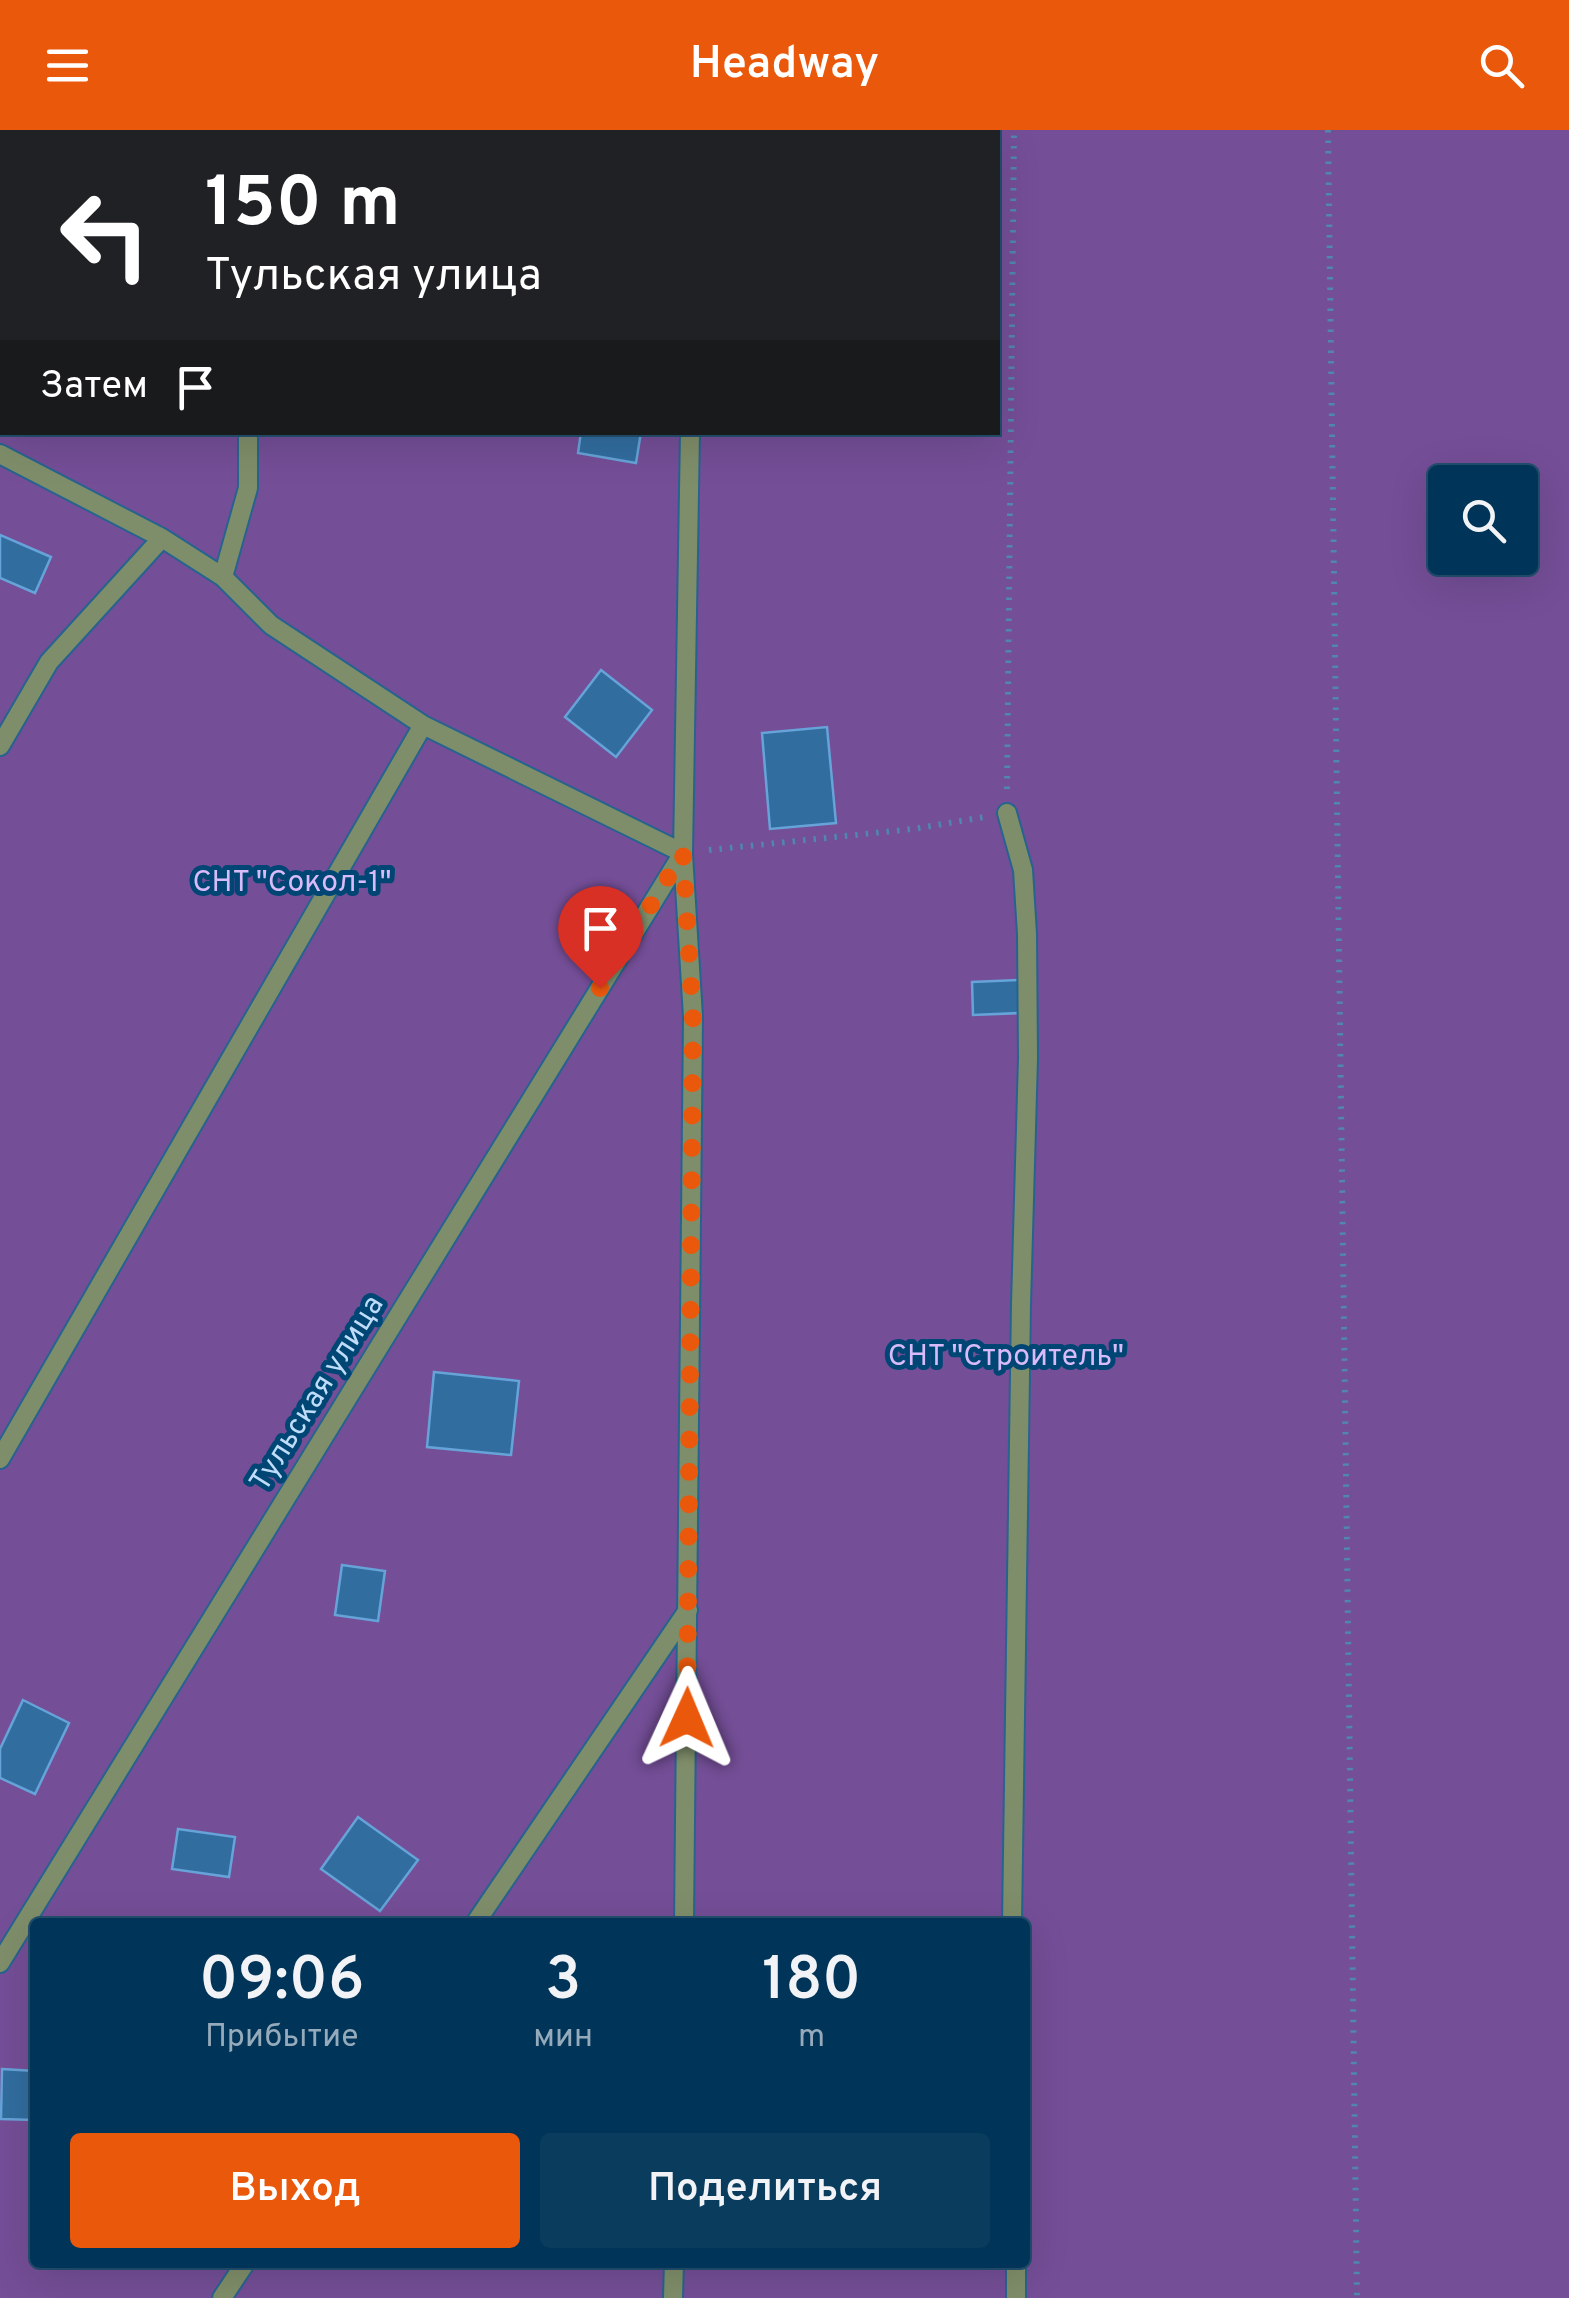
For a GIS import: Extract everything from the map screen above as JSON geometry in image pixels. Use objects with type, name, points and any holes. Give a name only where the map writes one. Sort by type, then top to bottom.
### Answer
[{"type":"street","points":[[222,577],[248,488],[248,435]]},
{"type":"street","points":[[684,1918],[693,1017],[683,853],[690,435]]},
{"type":"street","points":[[0,454],[162,538],[222,577],[270,625],[424,725],[683,853]]},
{"type":"street","points":[[0,746],[49,662],[162,538]]},
{"type":"street","points":[[0,1459],[424,725]]},
{"type":"street","points":[[1007,814],[1023,870],[1028,1040],[1012,1918]]},
{"type":"street","name":"Тульская улица","points":[[0,1963],[683,853]]},
{"type":"street","points":[[479,1918],[688,1610]]},
{"type":"street","points":[[222,2298],[242,2268]]},
{"type":"street","points":[[673,2298],[674,2268]]},
{"type":"street","points":[[1016,2268],[1016,2298]]},
{"type":"path","points":[[683,853],[914,829],[1007,814],[1014,130]]},
{"type":"path","points":[[1328,130],[1357,2298]]},
{"type":"green space","name":"СНТ \"Строитель\"","points":[[1000,130],[1569,130],[1569,2298],[0,2298],[0,435],[1000,435]]},
{"type":"building","points":[[581,435],[641,435],[636,463],[578,453]]},
{"type":"building","points":[[0,535],[51,557],[35,593],[0,578]]},
{"type":"building","points":[[601,670],[652,710],[616,757],[565,717]]},
{"type":"building","points":[[827,727],[836,823],[770,829],[762,733]]},
{"type":"building","points":[[1020,980],[1021,1013],[973,1015],[972,982]]},
{"type":"building","points":[[434,1372],[519,1381],[511,1455],[427,1447]]},
{"type":"building","points":[[342,1565],[385,1571],[378,1621],[335,1615]]},
{"type":"building","points":[[23,1700],[69,1723],[35,1794],[0,1778],[0,1749]]},
{"type":"building","points":[[358,1817],[418,1860],[380,1911],[321,1869]]},
{"type":"building","points":[[178,1829],[235,1837],[229,1877],[172,1869]]},
{"type":"building","points":[[2,2069],[30,2071],[30,2120],[1,2119]]},
{"type":"route","points":[[600,988],[683,853],[693,1017],[687,1718]]},
{"type":"park label","name":"СНТ \"Сокол-1\"","points":[[292,883]]}]
